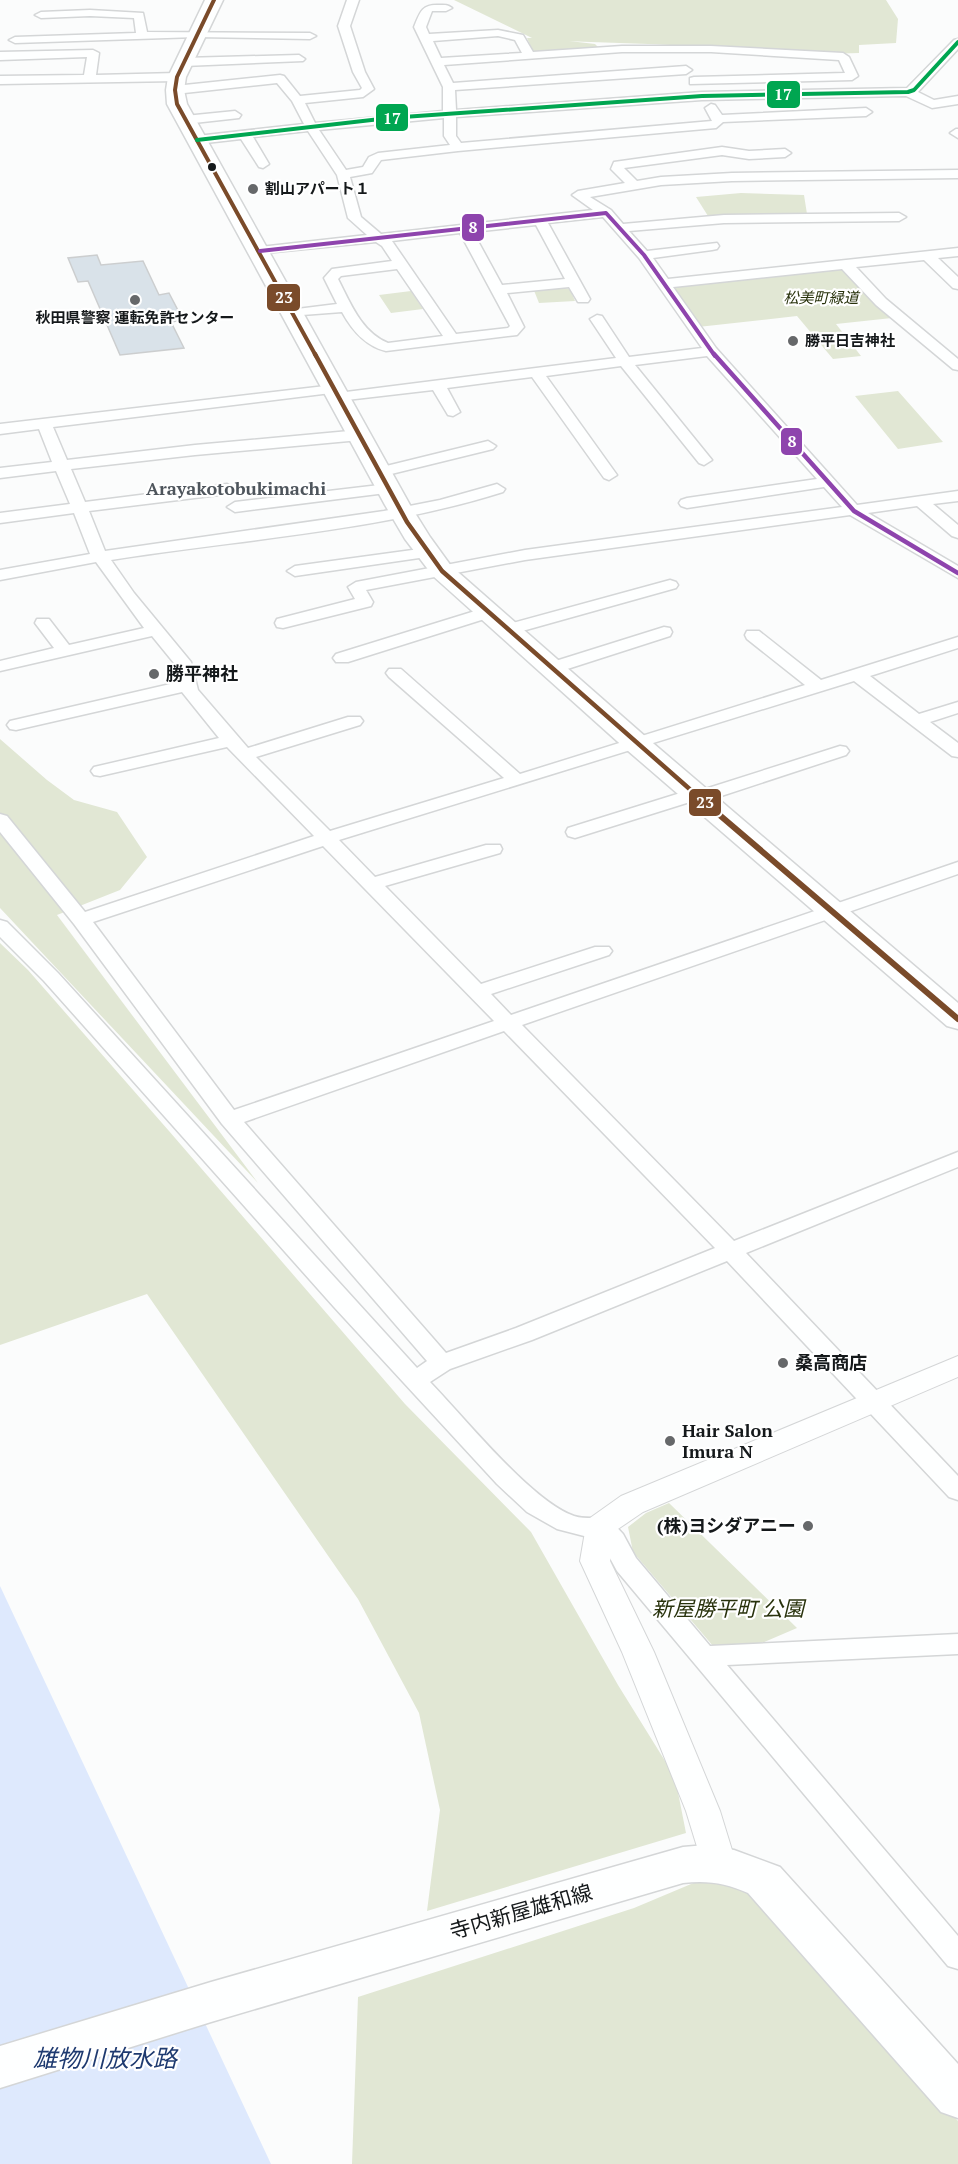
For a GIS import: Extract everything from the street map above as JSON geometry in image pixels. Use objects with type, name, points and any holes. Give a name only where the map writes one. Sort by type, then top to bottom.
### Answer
[{"type":"main road","points":[[214,0],[188,60],[177,104],[260,251],[402,514],[437,565],[697,796],[832,912],[954,1011]]},
{"type":"main road","points":[[697,1863],[729,1865],[764,1880],[958,2097]]},
{"type":"main road","name":"寺内新屋雄和線","points":[[0,2067],[211,2002],[697,1863]]},
{"type":"street","points":[[297,100],[363,93],[368,89],[359,72],[344,26],[353,0]]},
{"type":"street","points":[[446,8],[428,8],[420,27],[449,87],[450,136],[457,147]]},
{"type":"street","points":[[41,15],[90,13],[139,15],[142,35]]},
{"type":"street","points":[[426,38],[498,33],[519,37],[530,56]]},
{"type":"street","points":[[15,40],[142,35],[188,60],[280,79],[297,100],[312,128],[343,175],[355,218],[387,243],[452,339]]},
{"type":"street","points":[[0,80],[89,79],[310,36]]},
{"type":"street","points":[[191,130],[246,136],[450,113],[702,96],[908,92],[914,90],[958,42]]},
{"type":"street","points":[[237,47],[272,46]]},
{"type":"street","points":[[437,62],[622,49],[711,49],[843,57],[852,76],[694,81]]},
{"type":"street","points":[[673,50],[719,119]]},
{"type":"street","points":[[0,56],[93,52],[89,79]]},
{"type":"street","points":[[188,60],[299,59]]},
{"type":"street","points":[[449,87],[686,70]]},
{"type":"street","points":[[908,92],[932,104],[958,100]]},
{"type":"street","points":[[719,119],[866,112]]},
{"type":"street","points":[[191,130],[235,115]]},
{"type":"street","points":[[343,175],[368,170],[373,160],[378,157],[457,147],[716,124],[719,119]]},
{"type":"street","points":[[246,136],[263,164]]},
{"type":"street","points":[[634,185],[618,169],[618,165],[722,152],[749,155],[785,153]]},
{"type":"street","points":[[958,174],[732,177],[634,185],[578,195],[606,213],[644,255],[711,351],[854,511],[958,573]]},
{"type":"street","points":[[260,251],[606,213]]},
{"type":"street","points":[[619,228],[667,221],[899,217]]},
{"type":"street","points":[[540,220],[583,299]]},
{"type":"street","points":[[401,264],[337,272],[331,278],[367,337],[375,344],[386,347],[512,332],[517,327],[465,229]]},
{"type":"street","points":[[644,255],[712,246]]},
{"type":"street","points":[[663,284],[958,252]]},
{"type":"street","points":[[927,255],[958,285]]},
{"type":"street","points":[[846,265],[881,302],[958,366]]},
{"type":"street","points":[[498,290],[574,282]]},
{"type":"street","points":[[294,313],[347,307]]},
{"type":"street","points":[[597,319],[626,363],[704,460]]},
{"type":"street","points":[[0,429],[336,393],[438,386],[711,351]]},
{"type":"street","points":[[537,374],[609,475]]},
{"type":"street","points":[[438,386],[453,412]]},
{"type":"street","points":[[44,423],[99,555],[128,597],[182,662],[190,691],[239,747],[729,1250],[958,1491]]},
{"type":"street","points":[[0,473],[360,435]]},
{"type":"street","points":[[235,507],[384,481],[488,446]]},
{"type":"street","points":[[687,503],[828,482]]},
{"type":"street","points":[[0,519],[227,489]]},
{"type":"street","points":[[0,575],[99,555],[402,514],[455,503],[497,489]]},
{"type":"street","points":[[295,572],[437,565],[525,555],[958,496]]},
{"type":"street","points":[[920,501],[958,533]]},
{"type":"street","points":[[283,623],[365,602],[356,587],[437,565]]},
{"type":"street","points":[[508,630],[670,585]]},
{"type":"street","points":[[342,658],[488,612]]},
{"type":"street","points":[[43,622],[65,651]]},
{"type":"street","points":[[0,666],[156,630]]},
{"type":"street","points":[[552,668],[664,632]]},
{"type":"street","points":[[753,635],[819,687]]},
{"type":"street","points":[[81,920],[327,838],[637,744],[958,642]]},
{"type":"street","points":[[394,673],[517,780]]},
{"type":"street","points":[[858,675],[958,752]]},
{"type":"street","points":[[16,725],[188,685]]},
{"type":"street","points":[[918,720],[958,707]]},
{"type":"street","points":[[100,771],[239,747],[354,721]]},
{"type":"street","points":[[575,832],[840,751]]},
{"type":"street","points":[[0,820],[81,920],[230,1119],[442,1363]]},
{"type":"street","points":[[372,884],[493,849]]},
{"type":"street","points":[[230,1119],[958,868]]},
{"type":"street","points":[[0,926],[58,986],[415,1382],[536,1506],[566,1523],[588,1528],[601,1526],[632,1504],[958,1366]]},
{"type":"street","points":[[476,992],[602,951]]},
{"type":"street","points":[[415,1382],[442,1363],[524,1334],[958,1159]]},
{"type":"street","points":[[601,1526],[614,1541],[626,1564],[958,1957]]},
{"type":"street","points":[[601,1526],[594,1561],[638,1652],[703,1811],[715,1850],[697,1863]]},
{"type":"street","points":[[703,1656],[958,1644]]},
{"type":"green space","points":[[454,0],[886,0],[898,19],[896,43],[859,45],[859,53],[793,53],[569,41],[595,44],[599,48],[533,52],[527,38],[532,38]]},
{"type":"green space","points":[[741,193],[804,195],[807,214],[708,216],[696,197]]},
{"type":"green space","name":"松美町緑道","points":[[841,267],[892,318],[836,324],[861,356],[833,359],[797,316],[698,327],[668,286]]},
{"type":"green space","points":[[533,288],[570,289],[575,301],[539,303]]},
{"type":"green space","points":[[411,291],[423,309],[391,313],[379,295]]},
{"type":"green space","points":[[898,391],[943,442],[898,449],[855,396]]},
{"type":"green space","points":[[0,739],[74,800],[117,812],[147,857],[120,890],[57,915],[258,1183],[0,908]]},
{"type":"green space","points":[[0,943],[28,970],[405,1404],[531,1532],[618,1685],[675,1777],[686,1833],[427,1911],[440,1810],[419,1713],[358,1599],[147,1294],[0,1345]]},
{"type":"green space","name":"新屋勝平町 公園","points":[[669,1503],[797,1628],[762,1643],[713,1646],[633,1552],[628,1527],[646,1513]]},
{"type":"green space","points":[[703,1879],[742,1888],[792,1937],[958,2121],[958,2164],[352,2164],[358,1997],[634,1908]]},
{"type":"water","name":"雄物川放水路","points":[[0,1586],[271,2164],[0,2164]]},
{"type":"building","name":"秋田県警察 運転免許センター","points":[[97,255],[101,265],[143,261],[159,295],[169,293],[183,320],[171,322],[184,348],[120,355],[88,281],[78,282],[68,258]]},
{"type":"transit line","name":"23","points":[[214,0],[177,77],[175,90],[177,104],[397,505],[429,555],[442,571],[637,744],[958,1019]]},
{"type":"transit line","name":"17","points":[[197,140],[389,118],[702,96],[908,92],[914,90],[958,42]]},
{"type":"transit line","name":"8","points":[[260,251],[606,213],[644,255],[711,351],[854,511],[958,573]]},
{"type":"place","name":"割山アパート１","points":[[253,189]]},
{"type":"place","name":"秋田県警察 運転免許センター","points":[[135,300]]},
{"type":"place","name":"勝平日吉神社","points":[[793,341]]},
{"type":"place","name":"勝平神社","points":[[154,674]]},
{"type":"place","name":"桑高商店","points":[[783,1363]]},
{"type":"place","name":"Hair Salon Imura N","points":[[670,1441]]},
{"type":"place","name":"(株)ヨシダアニー","points":[[808,1526]]},
{"type":"district","name":"Arayakotobukimachi","points":[[236,489]]}]
